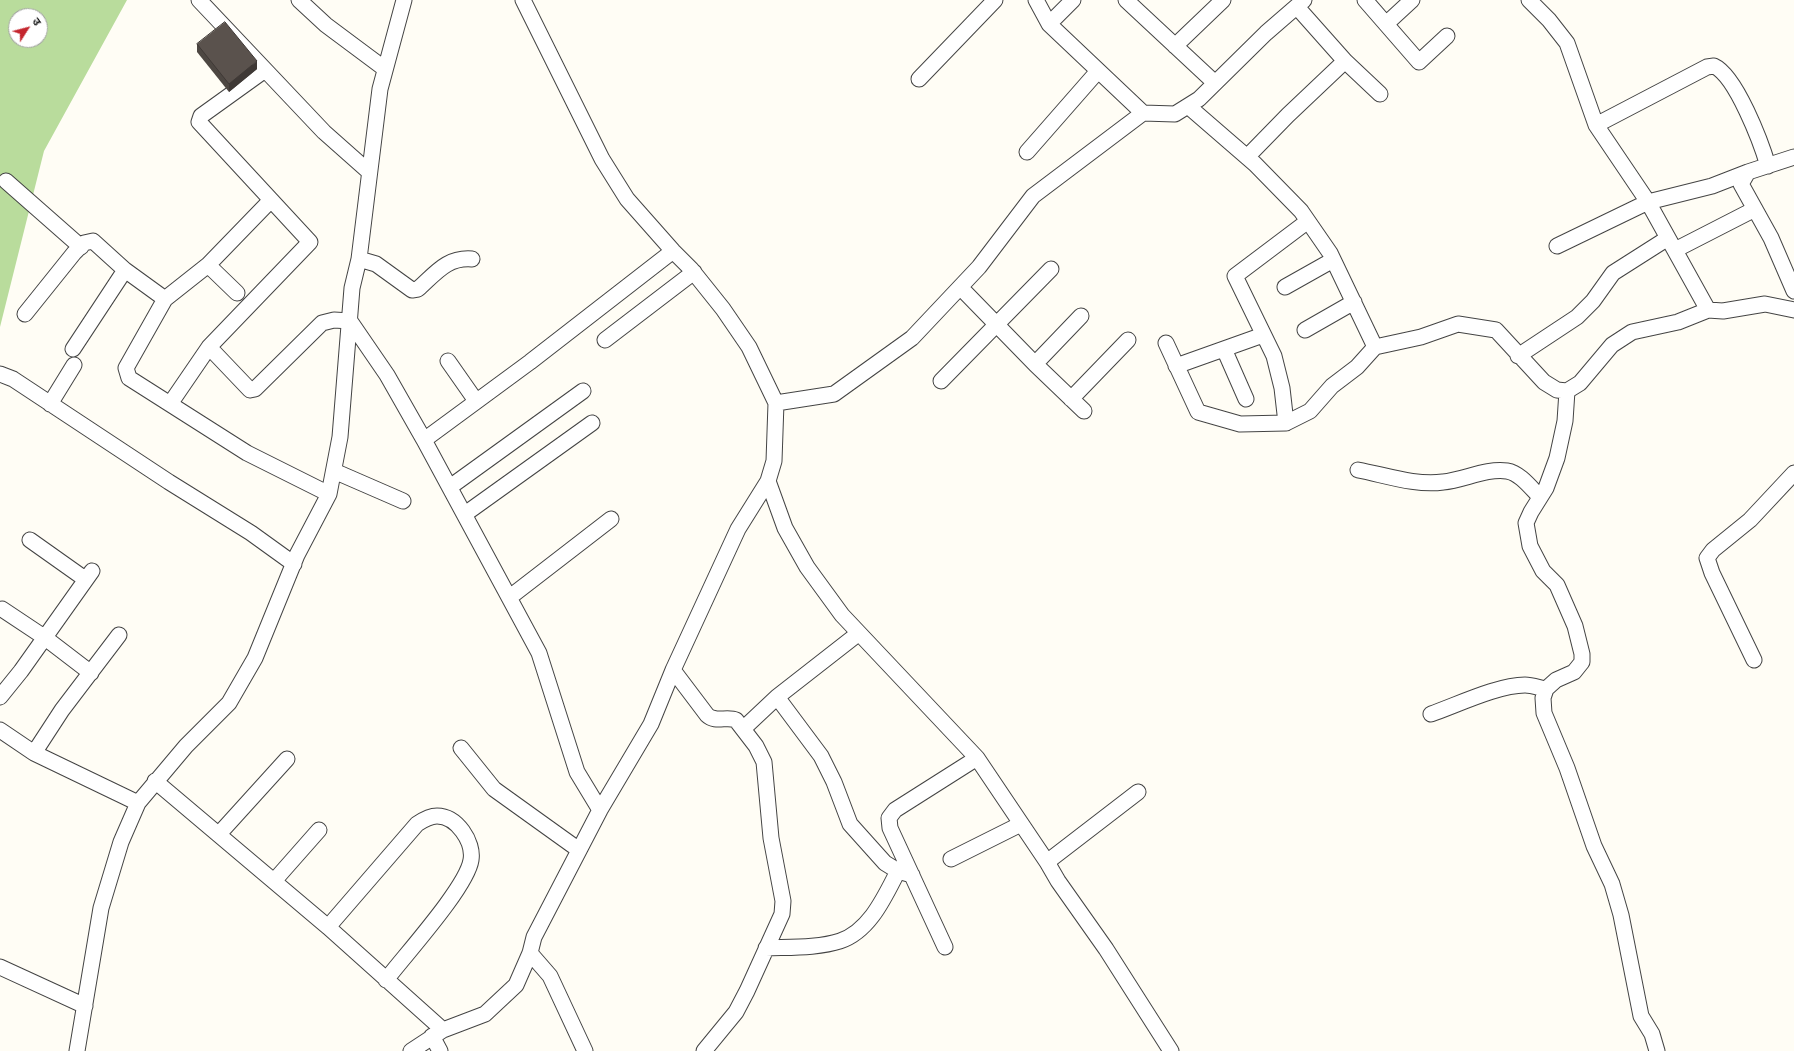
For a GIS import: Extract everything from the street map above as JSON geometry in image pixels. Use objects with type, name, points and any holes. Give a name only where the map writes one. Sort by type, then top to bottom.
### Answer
[{"type":"street","points":[[199,0],[225,30],[324,132],[368,171]]},
{"type":"street","points":[[299,0],[326,25],[385,69]]},
{"type":"street","points":[[77,1051],[101,908],[121,842],[138,802],[186,746],[229,703],[255,658],[272,612],[329,494],[340,437],[352,288],[359,259],[368,171],[380,89],[404,0]]},
{"type":"street","points":[[411,1051],[438,1033],[485,1014],[516,985],[530,953],[534,937],[579,850],[600,810],[651,724],[673,670],[738,529],[768,481],[774,461],[776,403],[749,346],[723,309],[694,272],[627,200],[609,170],[523,0]]},
{"type":"street","points":[[919,79],[996,0]]},
{"type":"street","points":[[1036,0],[1049,24],[1143,113]]},
{"type":"street","points":[[1049,24],[1073,0]]},
{"type":"street","points":[[1175,46],[1223,0]]},
{"type":"street","points":[[1365,0],[1419,62],[1447,36]]},
{"type":"street","points":[[1386,24],[1412,0]]},
{"type":"street","points":[[1529,0],[1549,20],[1567,43],[1596,124],[1648,202],[1708,310]]},
{"type":"street","points":[[1128,1],[1215,83]]},
{"type":"street","points":[[776,403],[834,394],[912,338],[979,267],[1033,196],[1143,113],[1174,114],[1199,99],[1266,33],[1301,3],[1345,61],[1380,94]]},
{"type":"street","points":[[1247,157],[1288,115],[1345,61]]},
{"type":"street","points":[[1596,124],[1707,67],[1714,66],[1723,72],[1735,90],[1760,141],[1768,166]]},
{"type":"street","points":[[170,404],[209,347],[310,242],[199,122],[201,116],[265,70]]},
{"type":"street","points":[[1027,152],[1098,71]]},
{"type":"street","points":[[1188,106],[1247,157],[1301,211],[1333,260],[1375,347]]},
{"type":"street","points":[[1557,246],[1648,202],[1712,186],[1748,172],[1794,158]]},
{"type":"street","points":[[1748,172],[1741,184],[1771,238],[1794,292]]},
{"type":"street","points":[[6,180],[80,247]]},
{"type":"street","points":[[271,200],[208,265],[165,299],[126,368],[129,378],[247,453],[329,494]]},
{"type":"street","points":[[1518,356],[1577,317],[1593,301],[1613,273],[1671,244],[1755,209]]},
{"type":"street","points":[[1286,423],[1282,388],[1274,356],[1234,276],[1308,221]]},
{"type":"street","points":[[25,314],[80,247],[89,241],[93,241],[125,270],[165,299]]},
{"type":"street","points":[[424,440],[530,362],[673,251]]},
{"type":"street","points":[[359,259],[382,268],[412,290],[418,288],[452,261],[462,258],[472,259]]},
{"type":"street","points":[[1286,287],[1333,260]]},
{"type":"street","points":[[208,265],[237,293]]},
{"type":"street","points":[[941,381],[1051,269]]},
{"type":"street","points":[[73,348],[125,270]]},
{"type":"street","points":[[605,340],[694,272]]},
{"type":"street","points":[[960,287],[1035,364],[1084,411]]},
{"type":"street","points":[[1305,330],[1354,302]]},
{"type":"street","points":[[1166,343],[1198,412],[1240,424],[1286,423],[1310,411],[1332,386],[1357,367],[1375,347],[1421,337],[1458,324],[1496,330],[1518,356],[1544,382],[1557,390],[1566,390],[1580,383],[1612,345],[1632,332],[1678,322],[1708,310],[1723,311],[1766,304],[1794,310]]},
{"type":"street","points":[[1035,364],[1081,316]]},
{"type":"street","points":[[209,347],[250,390],[254,389],[322,323],[334,320],[350,321]]},
{"type":"street","points":[[350,321],[386,375],[424,440],[539,653],[577,772],[600,810]]},
{"type":"street","points":[[1176,366],[1263,335]]},
{"type":"street","points":[[1071,399],[1128,340]]},
{"type":"street","points":[[1224,348],[1246,399]]},
{"type":"street","points":[[448,361],[476,401]]},
{"type":"street","points":[[50,404],[74,365]]},
{"type":"street","points":[[7,377],[169,482],[251,533],[294,564]]},
{"type":"street","points":[[1566,390],[1565,421],[1558,458],[1546,488],[1526,523],[1530,546],[1543,571],[1557,585],[1575,626],[1582,654],[1582,662],[1574,672],[1556,680],[1546,689],[1543,698],[1544,713],[1567,768],[1594,846],[1612,884],[1621,915],[1641,1016],[1652,1034],[1656,1051]]},
{"type":"street","points":[[450,487],[583,391]]},
{"type":"street","points":[[465,514],[592,424]]},
{"type":"street","points":[[1358,470],[1414,481],[1443,483],[1496,471],[1507,471],[1516,474],[1540,497]]},
{"type":"street","points":[[334,471],[403,501]]},
{"type":"street","points":[[1754,660],[1712,573],[1707,558],[1713,550],[1762,510],[1794,473]]},
{"type":"street","points":[[768,481],[785,528],[807,567],[842,615],[977,758],[1047,862],[1058,881],[1106,949],[1171,1051]]},
{"type":"street","points":[[510,597],[611,519]]},
{"type":"street","points":[[0,696],[21,671],[89,575],[30,540]]},
{"type":"street","points":[[2,609],[44,637],[91,673]]},
{"type":"street","points":[[743,729],[778,697],[859,634]]},
{"type":"street","points":[[34,753],[62,710],[119,635]]},
{"type":"street","points":[[673,670],[707,715],[714,719],[732,718],[736,720],[756,746],[764,762],[772,852],[783,901],[782,914],[736,1012],[704,1051]]},
{"type":"street","points":[[1432,714],[1491,693],[1510,688],[1525,685],[1546,689]]},
{"type":"street","points":[[778,697],[821,756],[834,782],[850,824],[885,863],[912,875]]},
{"type":"street","points":[[0,730],[34,753],[138,802]]},
{"type":"street","points":[[461,748],[494,789],[579,850]]},
{"type":"street","points":[[945,947],[890,828],[889,818],[895,810],[977,758]]},
{"type":"street","points":[[219,834],[287,759]]},
{"type":"street","points":[[155,781],[328,926],[386,980],[438,1033],[440,1051]]},
{"type":"street","points":[[1047,862],[1138,792]]},
{"type":"street","points":[[328,926],[417,824],[428,818],[438,816],[451,821],[461,830],[470,846],[471,861],[460,886],[386,980]]},
{"type":"street","points":[[951,859],[1021,824]]},
{"type":"street","points":[[274,881],[319,830]]},
{"type":"street","points":[[766,948],[829,944],[848,938],[875,912],[898,870]]},
{"type":"street","points":[[530,953],[550,976],[585,1051]]},
{"type":"street","points":[[0,967],[84,1006]]},
{"type":"green space","points":[[0,0],[127,0],[44,151],[0,327]]},
{"type":"building","points":[[225,22],[257,61],[229,84],[197,44]]}]
